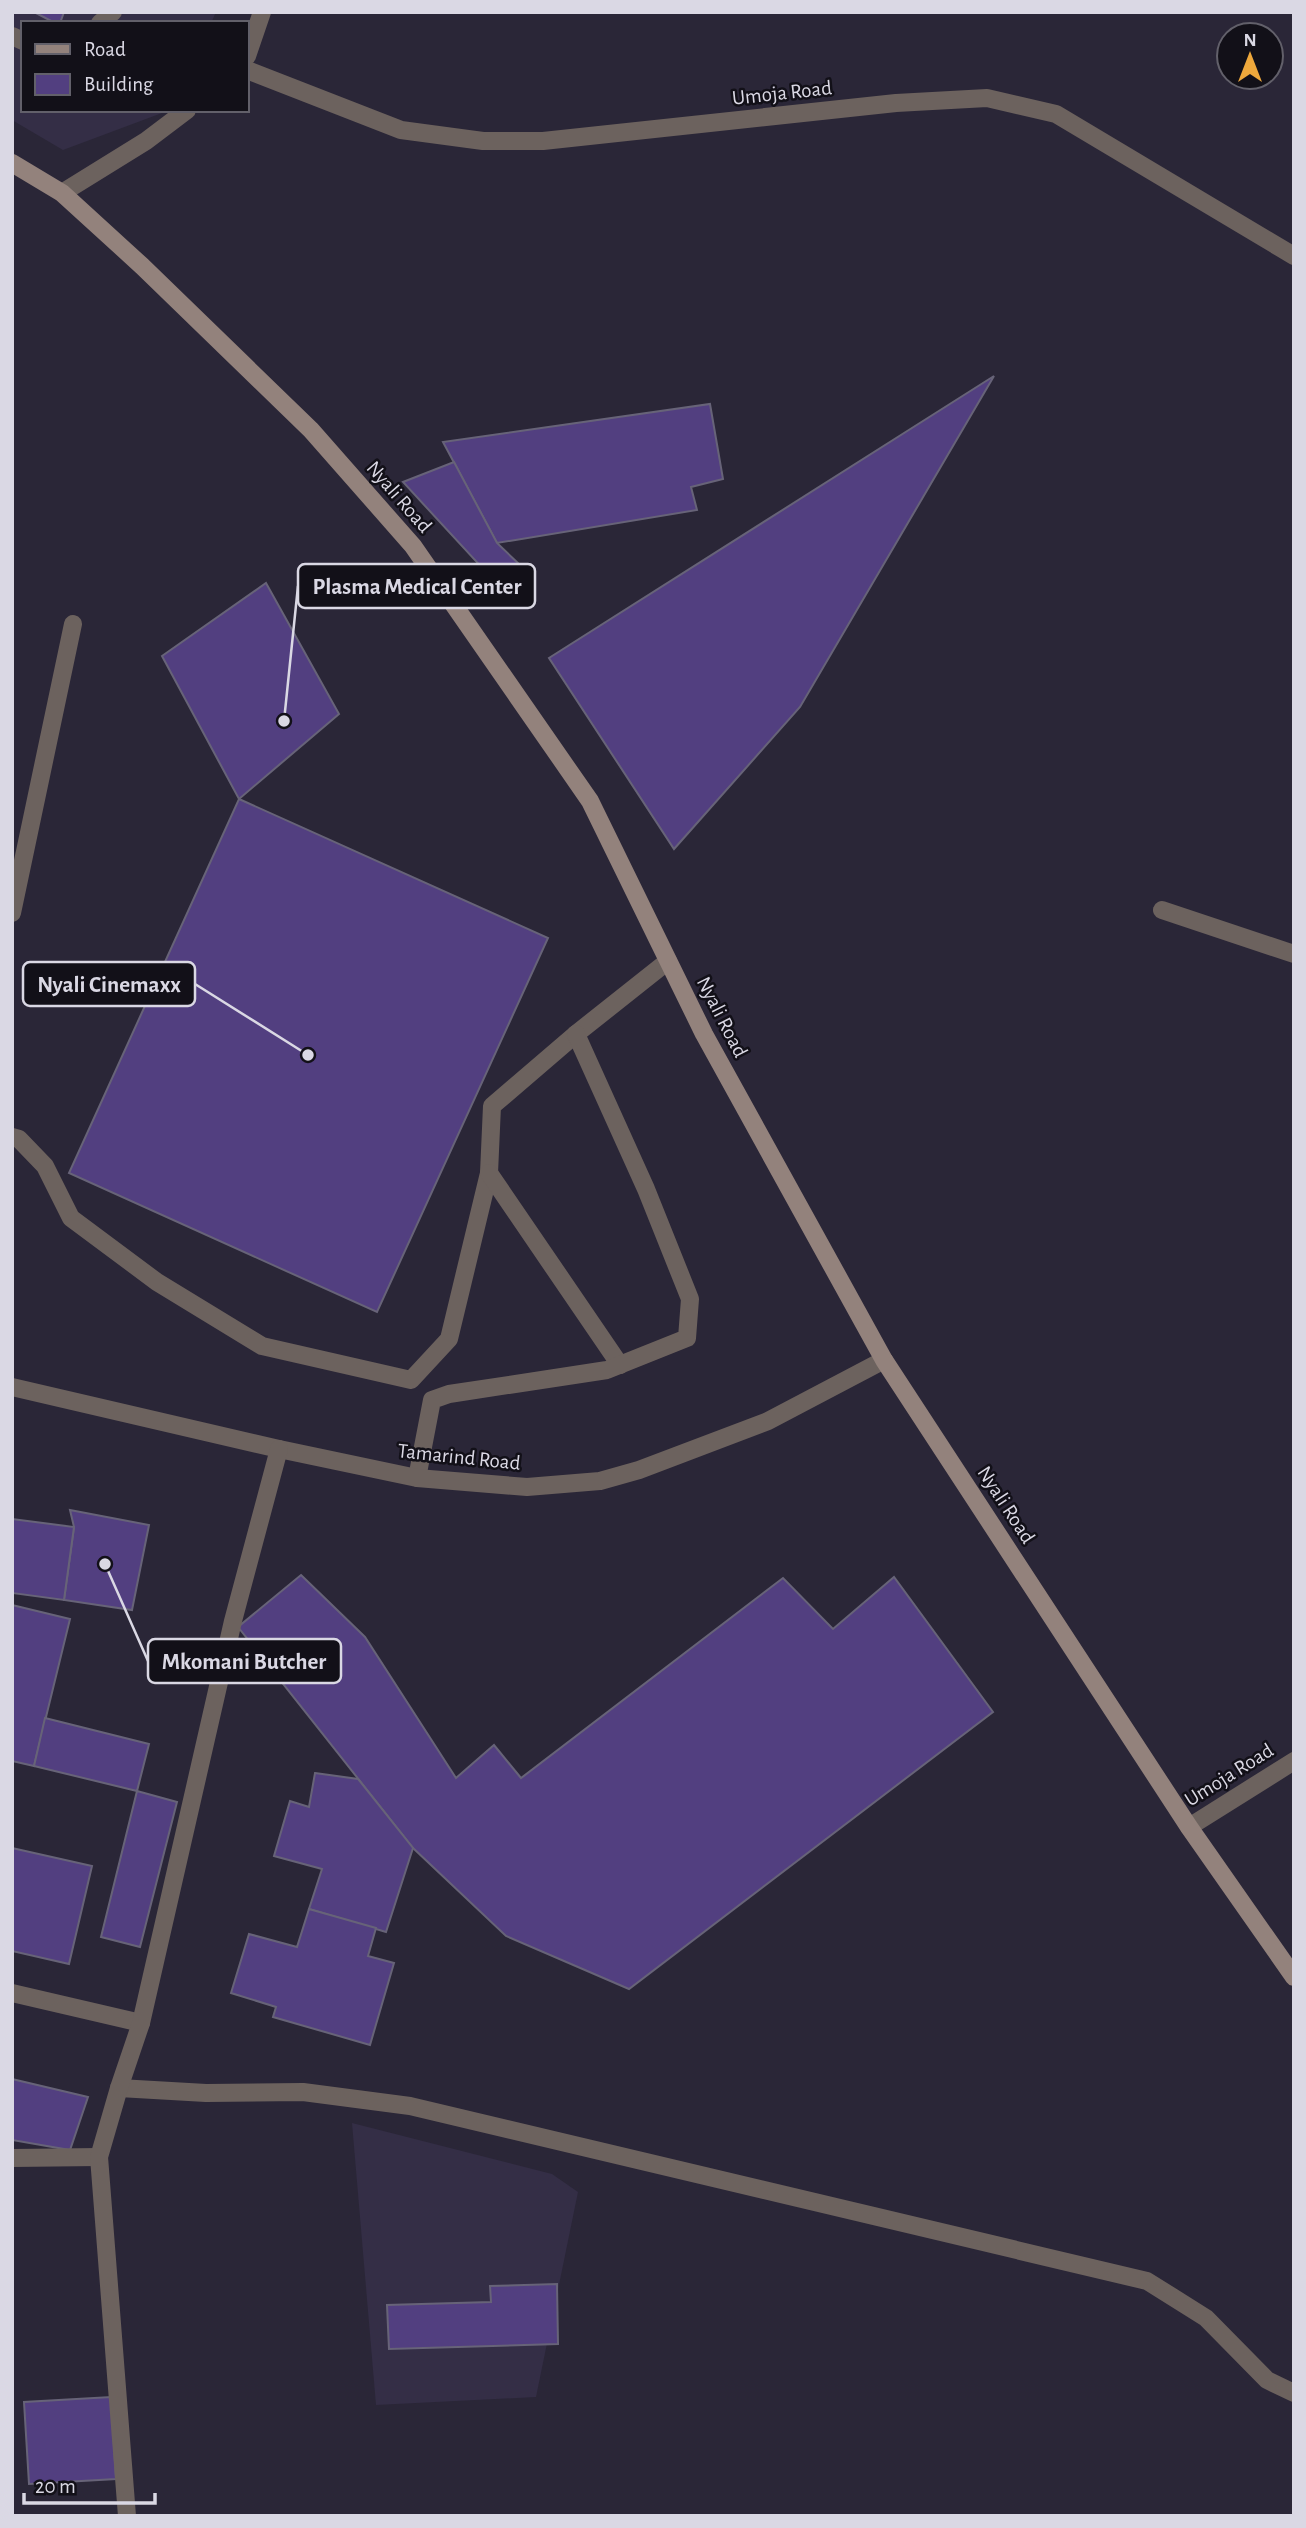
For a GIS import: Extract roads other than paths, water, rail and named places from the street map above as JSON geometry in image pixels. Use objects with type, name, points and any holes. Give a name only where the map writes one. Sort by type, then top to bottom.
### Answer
[{"type":"main road","name":"Nyali Road","points":[[12,163],[62,193],[142,265],[311,430],[413,546],[590,801],[704,1034],[884,1360],[1189,1827],[1294,1977]]},
{"type":"street","points":[[248,53],[262,12]]},
{"type":"street","name":"Umoja Road","points":[[248,70],[401,130],[483,141],[543,141],[897,103],[987,99],[1056,114],[1294,256]]},
{"type":"street","points":[[62,193],[146,141],[184,112]]},
{"type":"street","points":[[12,913],[15,882],[73,624]]},
{"type":"street","points":[[1162,910],[1294,954]]},
{"type":"street","points":[[411,1380],[449,1339],[489,1173],[492,1107],[576,1034],[668,961]]},
{"type":"street","points":[[432,1400],[449,1394],[607,1370],[687,1338],[690,1299],[646,1189],[576,1034]]},
{"type":"street","points":[[12,1138],[19,1139],[45,1166],[71,1218],[157,1282],[262,1346],[411,1380],[432,1400]]},
{"type":"street","points":[[489,1173],[620,1365]]},
{"type":"street","name":"Tamarind Road","points":[[12,1387],[279,1449],[418,1478],[527,1487],[600,1481],[639,1470],[768,1421],[884,1360]]},
{"type":"street","points":[[418,1478],[432,1400]]},
{"type":"street","points":[[127,2516],[99,2157],[141,2022],[233,1621],[279,1449]]},
{"type":"street","name":"Umoja Road","points":[[1189,1827],[1294,1761]]},
{"type":"street","points":[[12,1993],[141,2022]]},
{"type":"street","points":[[119,2088],[206,2093],[303,2092],[410,2106],[1147,2281],[1206,2318],[1267,2380],[1294,2393]]},
{"type":"street","points":[[12,2158],[99,2157]]},
{"type":"place","name":"Plasma Medical Center","points":[[284,721]]},
{"type":"place","name":"Nyali Cinemaxx","points":[[308,1055]]},
{"type":"place","name":"Mkomani Butcher","points":[[105,1564]]}]
